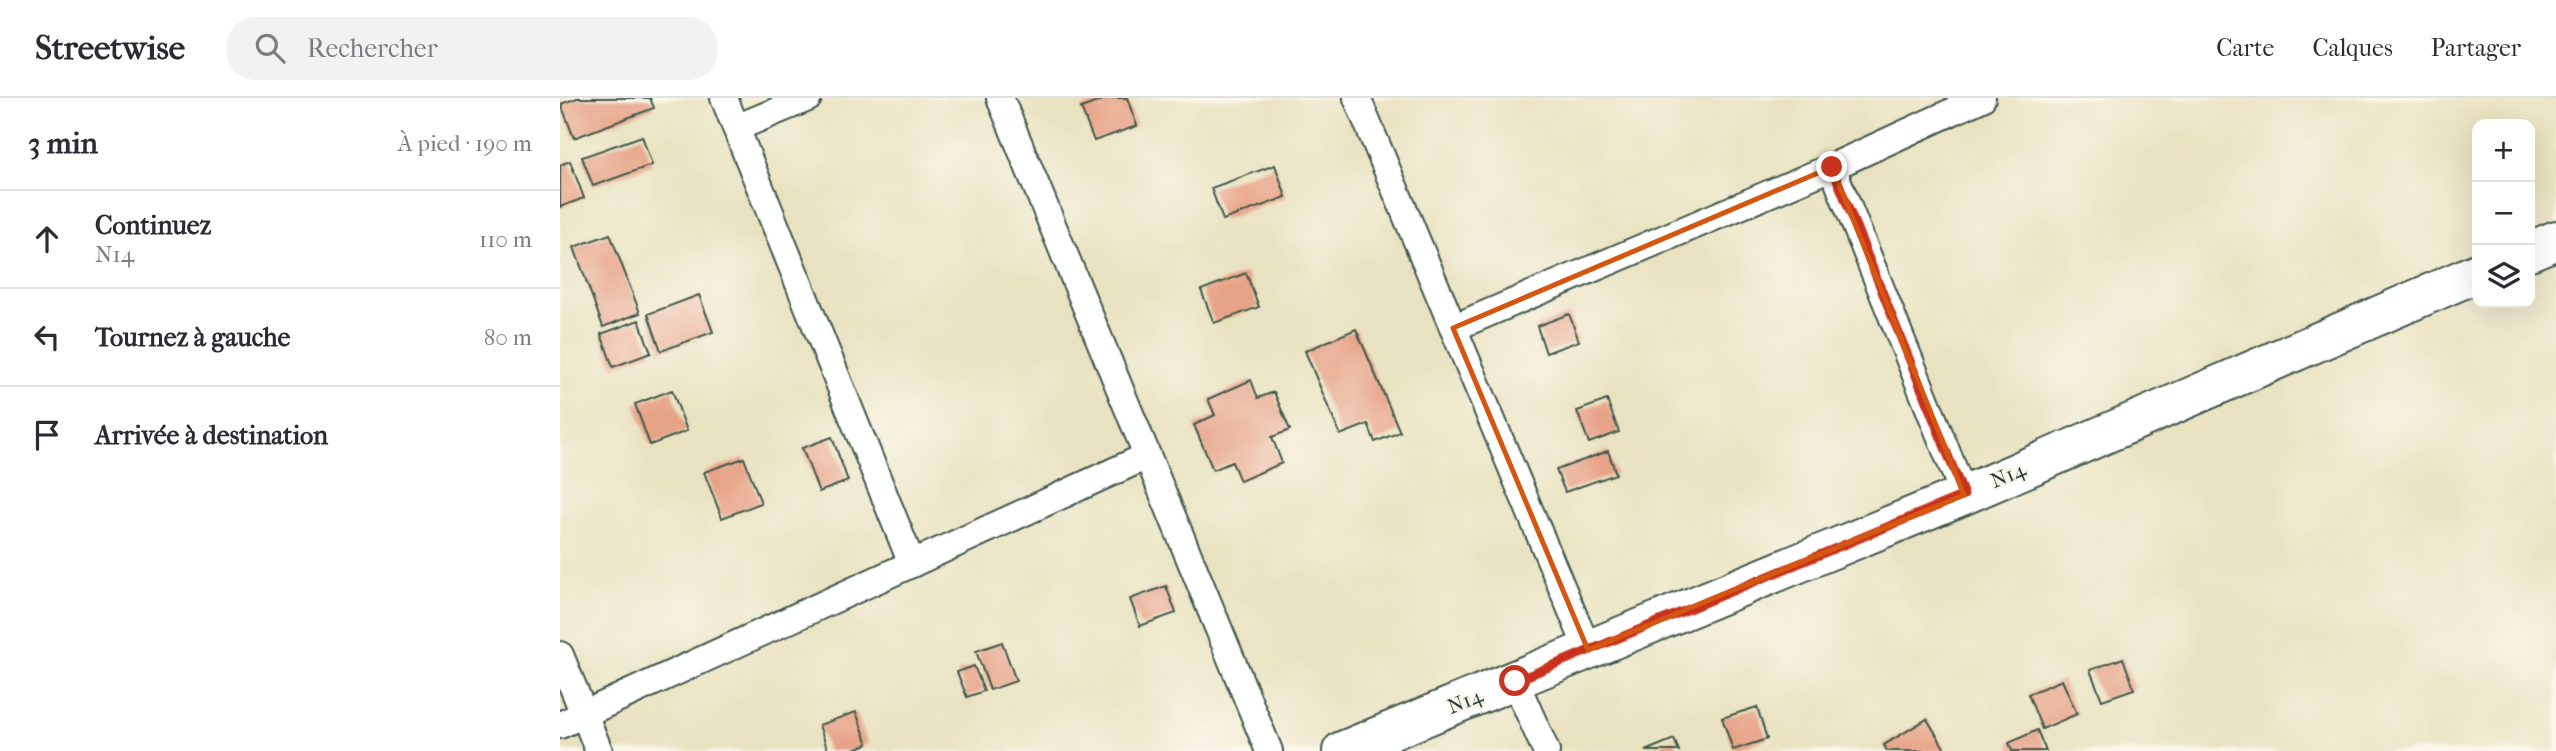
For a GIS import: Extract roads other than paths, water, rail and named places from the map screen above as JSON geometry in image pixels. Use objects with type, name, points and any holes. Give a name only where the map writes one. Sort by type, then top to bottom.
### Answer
[{"type":"main road","points":[[2535,249],[2556,240]]},
{"type":"main road","name":"N14","points":[[1342,751],[1964,495],[2472,275]]},
{"type":"street","points":[[724,98],[912,564]]},
{"type":"street","points":[[736,128],[808,98]]},
{"type":"street","points":[[1000,98],[1269,751]]},
{"type":"street","points":[[1357,98],[1588,650]]},
{"type":"street","points":[[1453,327],[1832,167],[1982,98]]},
{"type":"street","points":[[1832,167],[1964,495]]},
{"type":"street","points":[[572,720],[1147,456]]},
{"type":"street","points":[[560,654],[572,720],[599,751]]},
{"type":"street","points":[[1515,681],[1546,751]]}]
